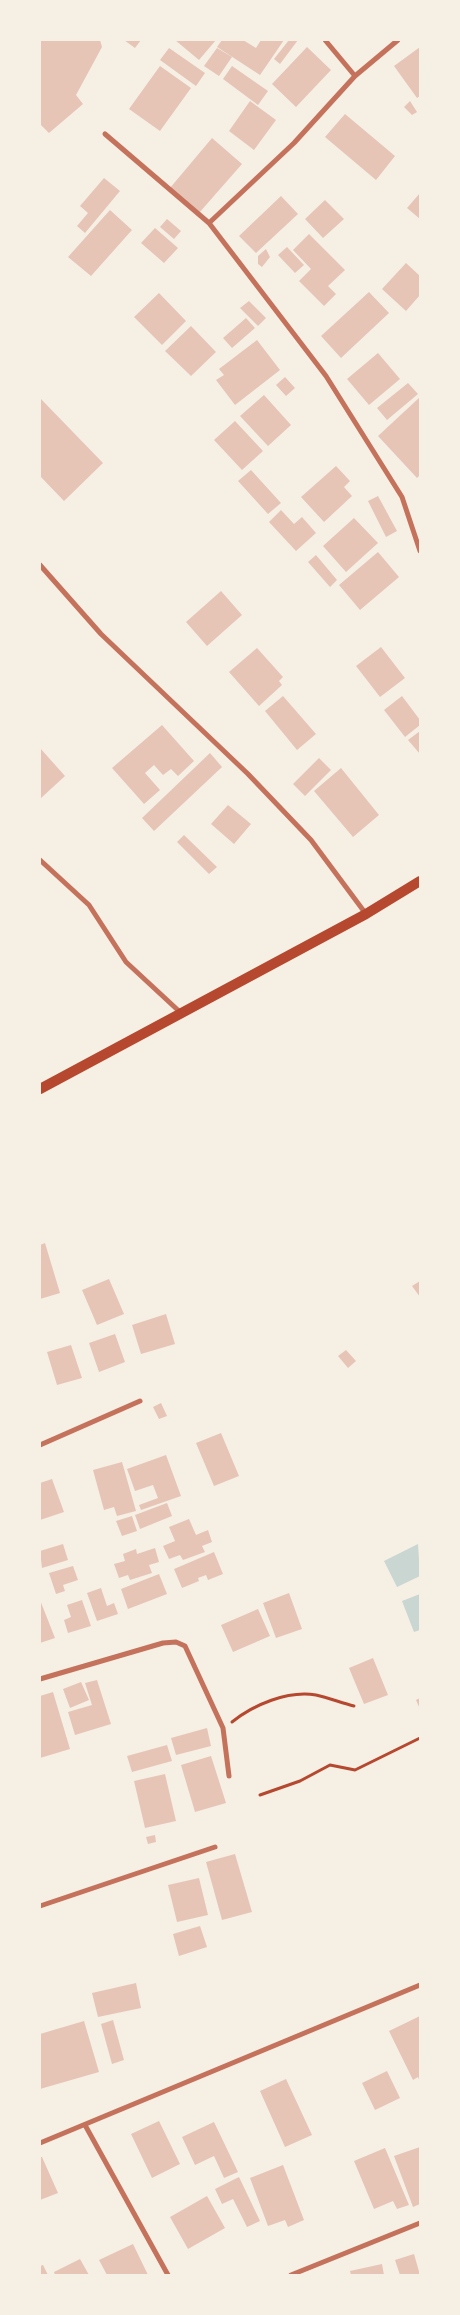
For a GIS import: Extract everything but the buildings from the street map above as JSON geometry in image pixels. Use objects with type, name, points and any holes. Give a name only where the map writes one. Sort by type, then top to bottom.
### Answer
[{"type":"main road","points":[[40,1089],[366,914],[420,881]]},
{"type":"street","points":[[325,40],[355,76]]},
{"type":"street","points":[[209,223],[294,143],[355,76],[398,40]]},
{"type":"street","points":[[105,134],[209,223],[326,376],[402,497],[420,551]]},
{"type":"street","points":[[40,564],[101,634],[248,774],[311,840],[366,914]]},
{"type":"street","points":[[40,860],[89,905],[126,962],[180,1013]]},
{"type":"street","points":[[40,1445],[140,1400]]},
{"type":"street","points":[[40,1679],[163,1643],[176,1642],[185,1646],[223,1728],[229,1776]]},
{"type":"street","points":[[40,1906],[215,1846]]},
{"type":"street","points":[[40,2143],[420,1985]]},
{"type":"street","points":[[85,2124],[168,2275]]},
{"type":"street","points":[[291,2275],[420,2222]]},
{"type":"path","points":[[223,1728],[245,1711],[282,1697],[314,1695],[354,1706]]},
{"type":"path","points":[[260,1796],[300,1781],[330,1765],[355,1770],[420,1738]]},
{"type":"shaded area","points":[[418,1544],[420,1576],[397,1587],[384,1561]]},
{"type":"shaded area","points":[[420,1594],[420,1630],[414,1632],[402,1601]]}]
